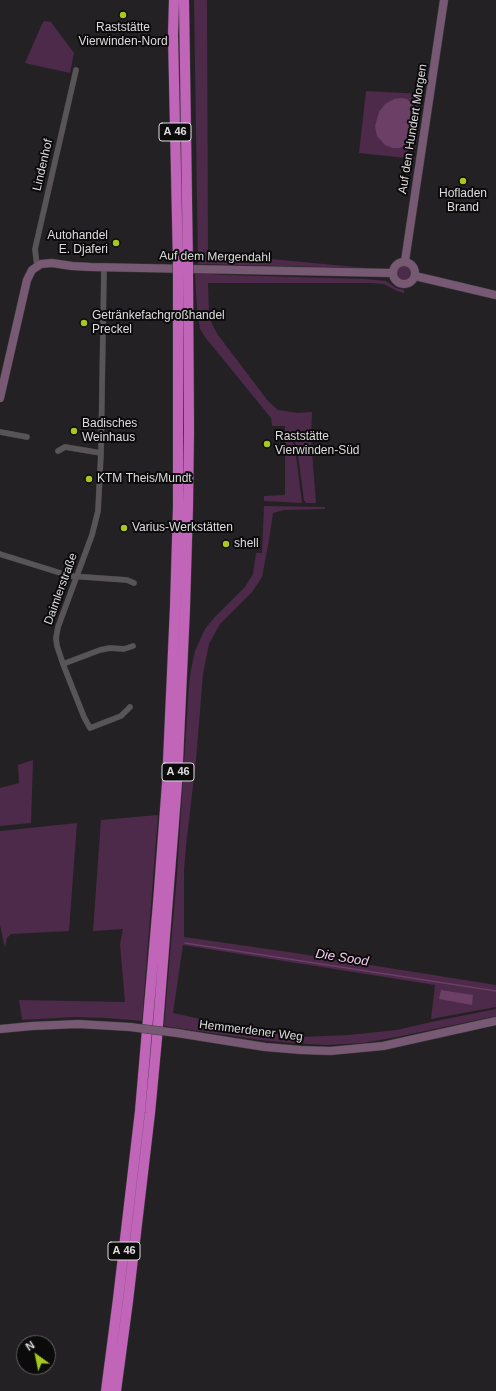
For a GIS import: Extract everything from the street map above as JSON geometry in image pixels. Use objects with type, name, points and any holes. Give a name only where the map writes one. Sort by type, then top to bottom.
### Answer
[{"type":"highway","name":"A 46","points":[[116,1391],[150,1113],[157,1038],[177,782],[184,639],[188,506],[183,269],[173,43],[174,0]]},
{"type":"highway","name":"A 46","points":[[106,1391],[140,1111],[167,783],[178,507],[183,269],[184,0]]},
{"type":"street","name":"Auf den Hundert Morgen","points":[[405,261],[444,0]]},
{"type":"street","name":"Lindenhof","points":[[37,266],[35,250],[76,70]]},
{"type":"street","points":[[405,261],[415,269],[415,276],[410,282],[400,284],[394,279],[392,272],[397,263],[405,261]]},
{"type":"street","name":"Auf dem Mergendahl","points":[[37,266],[48,263],[104,268],[392,272]]},
{"type":"street","points":[[0,398],[27,280],[30,272],[37,266]]},
{"type":"street","name":"Daimlerstraße","points":[[104,268],[99,499],[92,535],[56,636],[57,646],[84,717],[90,728],[121,716],[130,707]]},
{"type":"street","points":[[415,276],[496,295]]},
{"type":"street","points":[[0,432],[27,437]]},
{"type":"street","points":[[58,451],[65,447],[101,453]]},
{"type":"street","points":[[0,554],[76,577],[127,580],[134,584]]},
{"type":"street","points":[[64,664],[103,649],[124,649],[132,646]]},
{"type":"street","name":"Hemmerdener Weg","points":[[0,1029],[78,1024],[130,1027],[265,1047],[330,1051],[362,1049],[398,1043],[496,1021]]},
{"type":"shaded area","points":[[194,0],[207,0],[208,253],[366,268],[198,264]]},
{"type":"shaded area","points":[[44,21],[51,22],[74,53],[70,73],[25,63]]},
{"type":"shaded area","points":[[366,91],[423,94],[415,151],[407,151],[407,154],[416,159],[359,153]]},
{"type":"shaded area","points":[[394,99],[407,99],[415,110],[412,136],[408,143],[400,148],[393,148],[385,145],[377,136],[375,126],[379,112],[385,104]]},
{"type":"shaded area","points":[[403,264],[410,269],[411,272],[406,279],[403,280],[396,275],[395,272],[400,265]]},
{"type":"shaded area","points":[[195,273],[365,279],[386,281],[396,288],[404,290],[404,293],[384,284],[371,283],[208,283],[209,316],[212,324],[218,335],[268,401],[278,410],[298,413],[312,412],[311,438],[316,503],[306,503],[304,500],[297,447],[293,439],[302,503],[264,501],[264,496],[285,495],[285,426],[272,426],[271,418],[200,329],[197,310]]},
{"type":"shaded area","points":[[264,506],[325,507],[325,509],[284,510],[273,513],[262,577],[252,592],[220,624],[209,644],[203,674],[196,760],[186,846],[184,870],[184,937],[496,985],[496,1007],[431,1019],[435,985],[183,945],[173,1013],[260,1032],[303,1037],[349,1035],[397,1030],[496,1009],[496,1016],[363,1043],[327,1045],[260,1040],[164,1026],[177,875],[191,670],[195,651],[205,629],[245,587],[253,574],[256,553],[262,553]]},
{"type":"shaded area","points":[[33,760],[31,823],[0,826],[0,788],[19,783],[18,765]]},
{"type":"shaded area","points":[[158,815],[142,1021],[74,1017],[22,1020],[19,1000],[125,1002],[120,944],[123,929],[93,931],[101,820]]},
{"type":"shaded area","points":[[77,823],[69,931],[11,934],[7,938],[5,948],[0,925],[0,831]]},
{"type":"shaded area","points":[[441,990],[473,995],[472,1005],[439,999]]},
{"type":"waterway","name":"Die Sood","points":[[185,943],[496,991]]},
{"type":"place","name":"Raststätte Vierwinden-Nord","points":[[123,15]]},
{"type":"place","name":"Hofladen Brand","points":[[463,181]]},
{"type":"place","name":"Autohandel E. Djaferi","points":[[116,243]]},
{"type":"place","name":"Getränkefachgroßhandel Preckel","points":[[84,323]]},
{"type":"place","name":"Badisches Weinhaus","points":[[74,431]]},
{"type":"place","name":"Raststätte Vierwinden-Süd","points":[[267,444]]},
{"type":"place","name":"KTM Theis/Mundt","points":[[89,479]]},
{"type":"place","name":"Varius-Werkstätten","points":[[124,528]]},
{"type":"place","name":"shell","points":[[226,544]]}]
